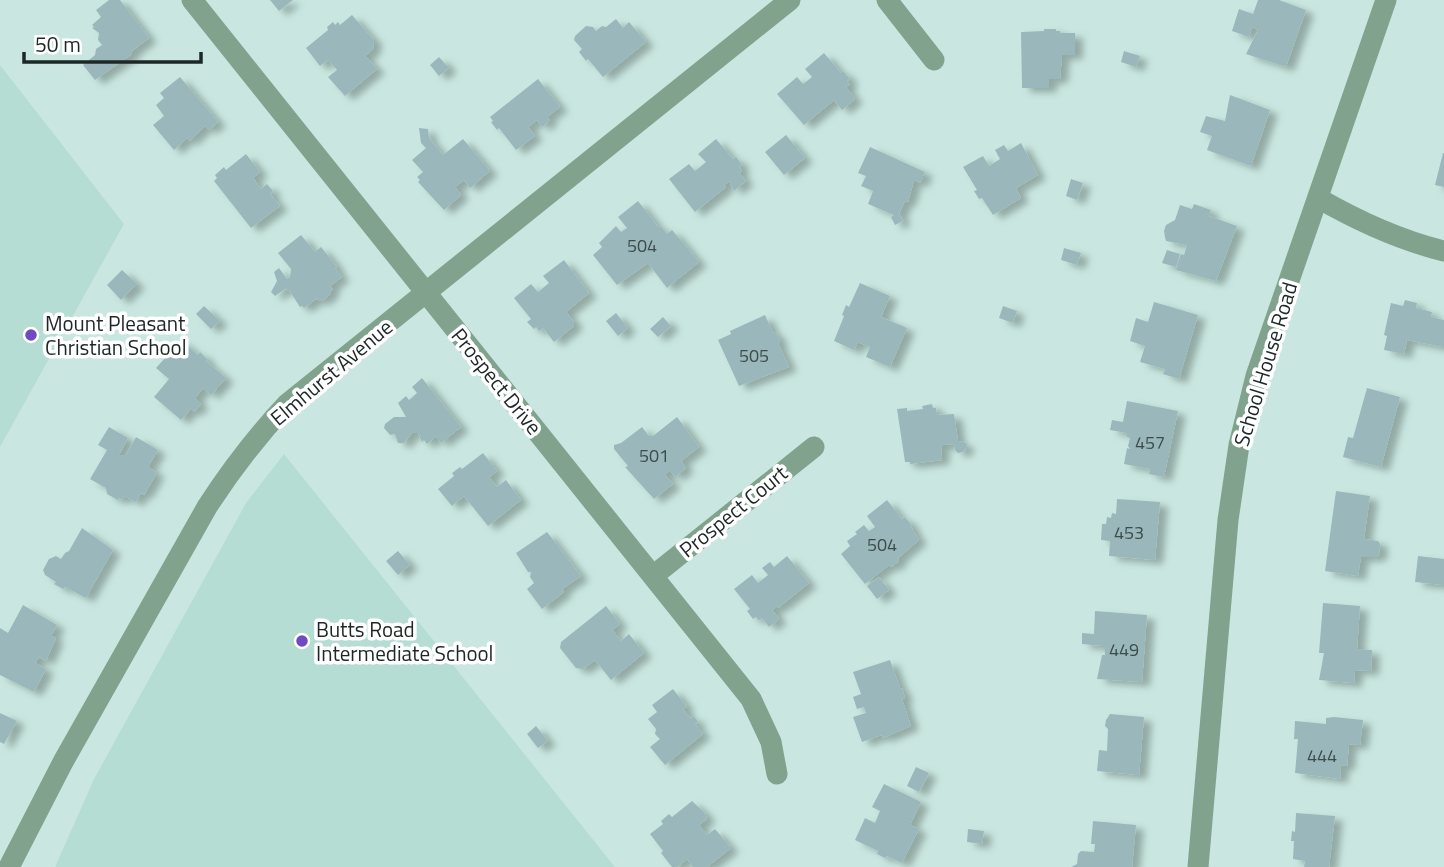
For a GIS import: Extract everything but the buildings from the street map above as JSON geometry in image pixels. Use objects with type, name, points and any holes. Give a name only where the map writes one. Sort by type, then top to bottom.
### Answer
[{"type":"street","name":"Prospect Drive","points":[[192,0],[751,699],[771,742],[777,774]]},
{"type":"street","name":"Elmhurst Avenue","points":[[8,863],[228,474],[260,433],[287,404],[790,0]]},
{"type":"street","points":[[887,0],[934,60]]},
{"type":"street","name":"School House Road","points":[[1198,867],[1228,520],[1239,445],[1256,376],[1387,0]]},
{"type":"street","points":[[1318,198],[1375,228],[1444,251]]},
{"type":"street","name":"Prospect Court","points":[[653,576],[814,447]]},
{"type":"shaded area","name":"Mount Pleasant Christian School","points":[[0,65],[124,224],[0,447]]},
{"type":"shaded area","name":"Butts Road Intermediate School","points":[[284,454],[615,867],[55,867],[94,779],[246,503]]},
{"type":"place","name":"Mount Pleasant Christian School","points":[[31,335]]},
{"type":"place","name":"Butts Road Intermediate School","points":[[302,641]]}]
